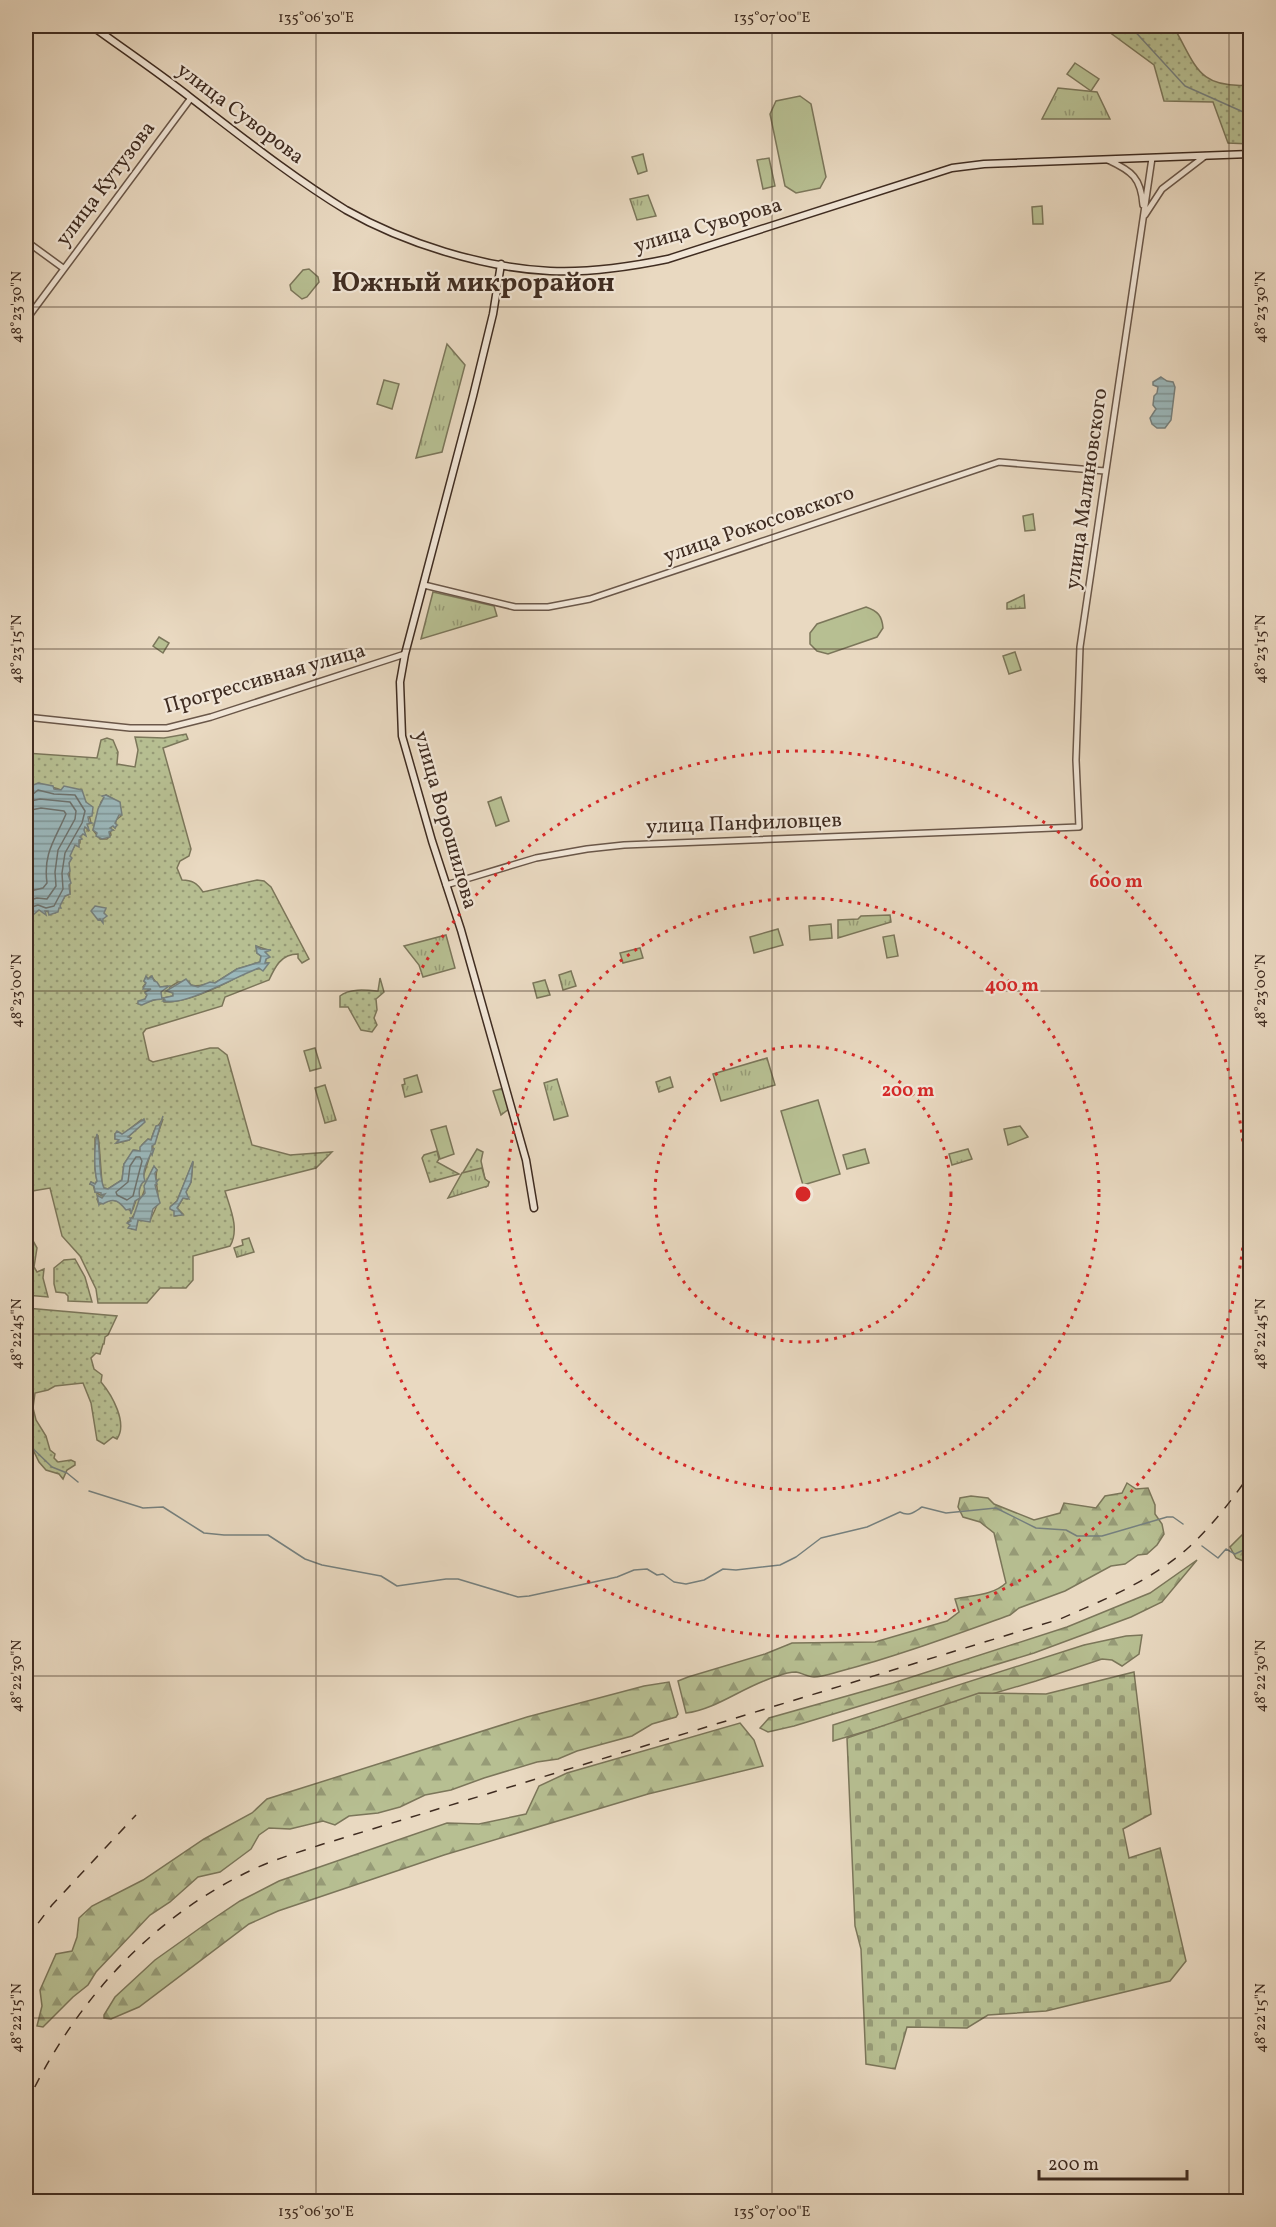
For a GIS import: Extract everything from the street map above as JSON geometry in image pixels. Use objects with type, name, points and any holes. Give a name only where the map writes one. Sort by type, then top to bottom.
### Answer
[{"type":"main road","name":"улица Суворова","points":[[92,26],[308,185],[347,210],[396,233],[454,254],[549,271],[592,271],[684,254],[952,168],[984,164],[1251,154]]},
{"type":"main road","name":"улица Ворошилова","points":[[501,264],[479,375],[405,654],[400,682],[402,736],[526,1160],[534,1208]]},
{"type":"street","name":"улица Кутузова","points":[[26,320],[191,98]]},
{"type":"street","points":[[1144,216],[1162,189],[1205,156]]},
{"type":"street","name":"улица Малиновского","points":[[1061,828],[1079,827],[1076,760],[1078,673],[1105,471],[1152,158]]},
{"type":"street","points":[[1106,160],[1127,168],[1142,188],[1144,216]]},
{"type":"street","points":[[26,241],[63,268]]},
{"type":"street","name":"улица Рокоссовского","points":[[424,585],[515,607],[548,607],[590,599],[999,462],[1105,471]]},
{"type":"street","name":"Прогрессивная улица","points":[[26,717],[130,728],[167,728],[211,717],[405,654]]},
{"type":"street","name":"улица Панфиловцев","points":[[446,885],[536,858],[624,845],[1061,828]]},
{"type":"green space","points":[[1101,26],[1173,26],[1193,62],[1208,78],[1218,83],[1250,85],[1250,144],[1228,143],[1213,102],[1164,101],[1154,65]]},
{"type":"green space","points":[[1075,63],[1099,79],[1091,91],[1067,74]]},
{"type":"green space","points":[[1058,88],[1097,92],[1110,119],[1042,119]]},
{"type":"green space","points":[[800,96],[811,104],[826,177],[820,188],[796,193],[785,186],[770,114],[776,101]]},
{"type":"green space","points":[[643,154],[647,171],[638,174],[632,157]]},
{"type":"green space","points":[[769,158],[775,186],[763,189],[757,160]]},
{"type":"green space","points":[[648,195],[656,216],[637,220],[630,199]]},
{"type":"green space","points":[[1042,206],[1043,224],[1033,224],[1032,207]]},
{"type":"green space","points":[[309,269],[318,277],[319,282],[307,297],[302,299],[291,290],[290,285],[303,270]]},
{"type":"green space","points":[[447,344],[465,365],[442,452],[416,458]]},
{"type":"green space","points":[[384,380],[399,384],[392,409],[377,404]]},
{"type":"green space","points":[[1033,514],[1035,530],[1025,531],[1023,516]]},
{"type":"green space","points":[[433,592],[494,606],[497,616],[421,639]]},
{"type":"green space","points":[[1024,595],[1025,608],[1007,609],[1007,603]]},
{"type":"green space","points":[[866,607],[879,614],[882,620],[883,628],[877,637],[828,654],[817,651],[810,644],[810,633],[817,624]]},
{"type":"green space","points":[[159,637],[169,643],[163,653],[153,646]]},
{"type":"green space","points":[[1015,652],[1021,670],[1009,674],[1003,656]]},
{"type":"green space","points":[[186,734],[188,739],[163,748],[191,849],[189,856],[180,861],[177,868],[182,880],[194,883],[203,892],[257,880],[264,881],[271,887],[309,959],[302,963],[298,954],[287,956],[276,966],[269,980],[225,997],[222,1006],[146,1029],[143,1033],[149,1060],[153,1062],[218,1048],[227,1055],[252,1145],[290,1155],[332,1152],[316,1168],[225,1191],[233,1218],[233,1239],[230,1246],[193,1256],[193,1280],[186,1288],[160,1288],[147,1303],[98,1303],[96,1289],[80,1256],[62,1236],[50,1188],[26,1192],[26,916],[39,910],[55,913],[65,896],[70,894],[69,855],[75,845],[80,843],[85,827],[88,830],[87,824],[91,823],[86,802],[50,787],[26,788],[26,753],[97,758],[101,740],[107,738],[113,740],[118,752],[117,764],[135,767],[138,750],[135,737],[164,738]],"holes":[[[106,795],[120,803],[121,816],[116,820],[115,828],[113,826],[110,828],[113,830],[110,830],[111,835],[107,839],[100,839],[93,830],[101,802]],[[256,946],[268,950],[265,952],[267,955],[265,963],[268,963],[263,969],[250,971],[198,995],[164,1002],[163,998],[173,996],[173,993],[169,991],[170,987],[178,982],[189,982],[194,986],[215,983],[237,969],[260,962],[261,956],[257,953]],[[151,976],[160,987],[168,986],[161,991],[161,998],[138,1003],[145,999],[147,995],[145,993],[151,990],[143,987],[146,977],[148,979]],[[163,1119],[156,1139],[151,1144],[152,1154],[151,1152],[133,1209],[131,1211],[114,1200],[99,1204],[97,1199],[104,1198],[105,1194],[102,1196],[95,1192],[93,1184],[90,1184],[91,1182],[95,1184],[97,1181],[95,1138],[98,1136],[102,1183],[104,1188],[108,1189],[122,1180],[124,1164],[134,1150],[140,1151],[142,1145],[148,1139],[151,1140],[154,1131]],[[141,1120],[141,1125],[128,1137],[131,1138],[129,1140],[117,1143],[119,1140],[115,1139],[115,1134],[122,1135]],[[193,1162],[191,1182],[186,1192],[187,1199],[183,1198],[177,1208],[183,1214],[175,1216],[175,1211],[171,1206],[177,1201]],[[154,1167],[157,1170],[157,1206],[150,1220],[138,1220],[136,1228],[132,1229],[128,1222],[135,1213]]]},
{"type":"green space","points":[[501,797],[509,821],[496,826],[488,802]]},
{"type":"green space","points":[[890,915],[891,922],[838,938],[838,920]]},
{"type":"green space","points":[[831,924],[832,938],[810,940],[809,926]]},
{"type":"green space","points":[[778,929],[783,945],[754,953],[750,937]]},
{"type":"green space","points":[[446,935],[455,968],[423,977],[419,965],[404,946]]},
{"type":"green space","points":[[894,935],[898,956],[887,958],[883,937]]},
{"type":"green space","points":[[640,948],[643,958],[623,963],[620,953]]},
{"type":"green space","points":[[571,971],[576,986],[563,990],[559,975]]},
{"type":"green space","points":[[380,978],[384,992],[376,999],[377,1010],[374,1018],[377,1025],[372,1032],[361,1030],[348,1007],[340,1007],[340,996],[353,991],[378,991]]},
{"type":"green space","points":[[545,980],[550,995],[537,998],[533,983]]},
{"type":"green space","points":[[315,1048],[321,1068],[310,1071],[304,1051]]},
{"type":"green space","points":[[767,1058],[775,1085],[721,1101],[713,1074]]},
{"type":"green space","points":[[417,1075],[422,1092],[405,1097],[402,1085],[405,1084],[404,1079]]},
{"type":"green space","points":[[670,1077],[673,1087],[659,1092],[656,1082]]},
{"type":"green space","points":[[557,1079],[568,1116],[554,1120],[544,1083]]},
{"type":"green space","points":[[325,1085],[336,1120],[325,1123],[315,1088]]},
{"type":"green space","points":[[504,1088],[510,1108],[501,1115],[493,1091]]},
{"type":"green space","points":[[818,1100],[840,1174],[803,1185],[781,1111]]},
{"type":"green space","points":[[446,1126],[454,1154],[440,1159],[431,1130]]},
{"type":"green space","points":[[1020,1126],[1028,1137],[1008,1145],[1004,1129]]},
{"type":"green space","points":[[477,1149],[483,1152],[481,1161],[485,1179],[489,1182],[486,1187],[462,1174]]},
{"type":"green space","points":[[865,1149],[869,1163],[847,1169],[843,1155]]},
{"type":"green space","points":[[968,1149],[972,1159],[952,1165],[949,1154]]},
{"type":"green space","points":[[437,1151],[439,1159],[437,1162],[459,1174],[430,1182],[422,1158],[424,1155]]},
{"type":"green space","points":[[482,1168],[485,1179],[489,1182],[488,1186],[448,1198],[462,1173]]},
{"type":"green space","points":[[27,1216],[31,1236],[37,1248],[34,1267],[37,1272],[44,1269],[43,1278],[48,1297],[26,1295]]},
{"type":"green space","points":[[249,1238],[254,1252],[237,1257],[234,1248],[243,1245],[242,1240]]},
{"type":"green space","points":[[75,1259],[85,1277],[92,1302],[68,1301],[65,1293],[56,1292],[54,1268],[64,1260]]},
{"type":"green space","points":[[26,1308],[117,1316],[105,1337],[100,1354],[96,1353],[91,1358],[94,1369],[102,1375],[101,1382],[110,1394],[120,1417],[121,1425],[117,1439],[113,1437],[104,1444],[97,1440],[91,1403],[83,1383],[55,1386],[35,1393],[33,1408],[36,1420],[46,1436],[50,1450],[55,1454],[54,1458],[58,1462],[71,1460],[75,1462],[75,1465],[67,1470],[63,1479],[59,1474],[46,1470],[39,1462],[26,1435]]},
{"type":"green space","points":[[1127,1483],[1136,1489],[1148,1488],[1155,1505],[1155,1514],[1162,1524],[1164,1534],[1147,1554],[1138,1555],[1125,1564],[1111,1566],[1065,1591],[1019,1608],[1010,1615],[926,1645],[820,1676],[812,1677],[796,1672],[784,1674],[709,1707],[686,1713],[678,1681],[765,1654],[792,1643],[875,1642],[947,1621],[959,1612],[955,1599],[988,1593],[1006,1583],[994,1533],[980,1522],[963,1517],[958,1507],[960,1498],[971,1496],[988,1498],[994,1504],[1034,1520],[1060,1513],[1064,1503],[1096,1508],[1105,1496],[1122,1493]]},
{"type":"green space","points":[[1250,1527],[1250,1564],[1236,1558],[1230,1547]]},
{"type":"green space","points":[[1197,1560],[1162,1602],[1131,1617],[1034,1653],[794,1726],[768,1732],[760,1728],[769,1718],[893,1683],[1067,1627],[1150,1593]]},
{"type":"green space","points":[[1142,1635],[1139,1654],[1122,1666],[1112,1660],[1102,1659],[833,1741],[833,1725],[1084,1645]]},
{"type":"green space","points":[[1134,1672],[1151,1814],[1123,1829],[1129,1858],[1160,1848],[1186,1961],[1170,1981],[1046,2011],[988,2015],[967,2028],[907,2027],[895,2069],[866,2064],[861,1949],[855,1926],[847,1738],[979,1693],[1046,1694]]},
{"type":"green space","points":[[669,1682],[678,1714],[676,1717],[652,1724],[632,1736],[577,1751],[558,1759],[537,1762],[451,1790],[425,1795],[400,1807],[378,1813],[349,1816],[335,1825],[323,1821],[290,1829],[269,1828],[259,1835],[251,1849],[220,1872],[198,1877],[170,1902],[150,1915],[96,1972],[88,1985],[43,2027],[37,2026],[42,2006],[40,1990],[56,1954],[72,1951],[77,1937],[79,1918],[92,1906],[143,1880],[204,1839],[252,1813],[267,1799],[527,1717],[644,1686]]},
{"type":"green space","points":[[740,1723],[754,1740],[763,1766],[648,1794],[444,1855],[278,1911],[249,1924],[139,2007],[111,2019],[104,2018],[115,1997],[155,1960],[240,1901],[279,1881],[447,1823],[479,1824],[526,1814],[539,1786],[567,1773]]},
{"type":"water","points":[[1161,377],[1173,382],[1175,387],[1171,420],[1165,428],[1157,428],[1152,424],[1150,418],[1156,409],[1153,405],[1158,387],[1153,385],[1153,382]]},
{"type":"water","points":[[38,783],[53,786],[54,789],[61,790],[64,786],[82,790],[86,802],[93,807],[92,816],[88,817],[89,822],[92,823],[87,824],[89,830],[85,827],[86,836],[83,834],[80,837],[82,839],[79,840],[79,847],[75,845],[70,856],[72,858],[68,874],[71,883],[69,885],[70,894],[65,896],[61,908],[58,912],[49,915],[48,911],[45,911],[46,915],[39,910],[33,915],[27,914],[27,917],[26,788],[30,789]]},
{"type":"water","points":[[106,795],[120,802],[122,815],[119,815],[115,828],[113,826],[110,828],[113,830],[109,832],[110,837],[102,839],[96,836],[97,833],[93,830],[98,809],[104,797],[102,796]]},
{"type":"water","points":[[95,906],[106,908],[104,913],[107,916],[103,919],[103,923],[91,911]]},
{"type":"water","points":[[256,946],[271,950],[265,952],[270,957],[266,959],[265,963],[269,963],[263,971],[259,968],[211,990],[184,999],[172,1002],[163,1001],[165,1000],[163,998],[173,996],[173,993],[166,991],[186,979],[191,985],[198,987],[210,982],[215,983],[237,969],[260,962],[261,956],[257,953]]},
{"type":"water","points":[[146,976],[148,979],[152,976],[160,987],[169,986],[161,992],[162,999],[142,1005],[138,1004],[138,1001],[145,999],[147,995],[145,992],[151,989],[143,989]]},
{"type":"water","points":[[163,1116],[155,1144],[152,1146],[152,1150],[154,1149],[152,1155],[151,1153],[145,1167],[145,1181],[140,1188],[140,1198],[135,1201],[131,1214],[130,1209],[126,1210],[116,1201],[99,1205],[97,1195],[102,1198],[105,1194],[95,1192],[94,1186],[90,1184],[91,1182],[95,1184],[97,1181],[95,1145],[97,1134],[102,1183],[104,1188],[108,1189],[122,1180],[124,1164],[133,1150],[140,1151],[140,1147],[148,1139],[151,1140]]},
{"type":"water","points":[[144,1119],[145,1122],[128,1137],[131,1138],[129,1140],[116,1143],[119,1140],[115,1139],[117,1131],[122,1134]]},
{"type":"water","points":[[193,1161],[191,1182],[186,1192],[189,1199],[183,1198],[177,1208],[183,1215],[174,1216],[174,1211],[170,1207],[177,1201]]},
{"type":"water","points":[[154,1166],[157,1170],[155,1173],[156,1180],[158,1180],[155,1185],[160,1203],[153,1209],[150,1222],[138,1220],[136,1230],[128,1228],[130,1225],[127,1223],[131,1221],[130,1218],[133,1218],[139,1200],[145,1193],[144,1186]]},
{"type":"waterway","points":[[1130,26],[1185,86],[1250,115]]},
{"type":"waterway","points":[[26,1442],[52,1467],[67,1473],[78,1482]]},
{"type":"waterway","points":[[89,1491],[143,1508],[163,1507],[204,1533],[268,1535],[305,1559],[322,1565],[381,1576],[397,1586],[458,1579],[518,1597],[617,1577],[634,1570],[647,1569],[657,1575],[663,1574],[674,1582],[686,1584],[704,1580],[723,1569],[736,1570],[780,1565],[796,1557],[821,1538],[867,1527],[900,1512],[909,1514],[922,1507],[946,1513],[996,1508],[1036,1528],[1066,1530],[1077,1536],[1102,1536],[1167,1517],[1173,1517],[1183,1524]]},
{"type":"waterway","points":[[1202,1546],[1218,1558],[1226,1549],[1235,1554],[1250,1547]]},
{"type":"railway","points":[[26,2105],[45,2067],[68,2031],[92,1997],[120,1966],[150,1937],[183,1911],[218,1888],[256,1868],[320,1845],[1060,1619],[1143,1580],[1174,1559],[1197,1540],[1250,1474]]},
{"type":"railway","points":[[26,1939],[52,1905],[136,1815]]},
{"type":"district","name":"Южный микрорайон","points":[[473,284]]}]
